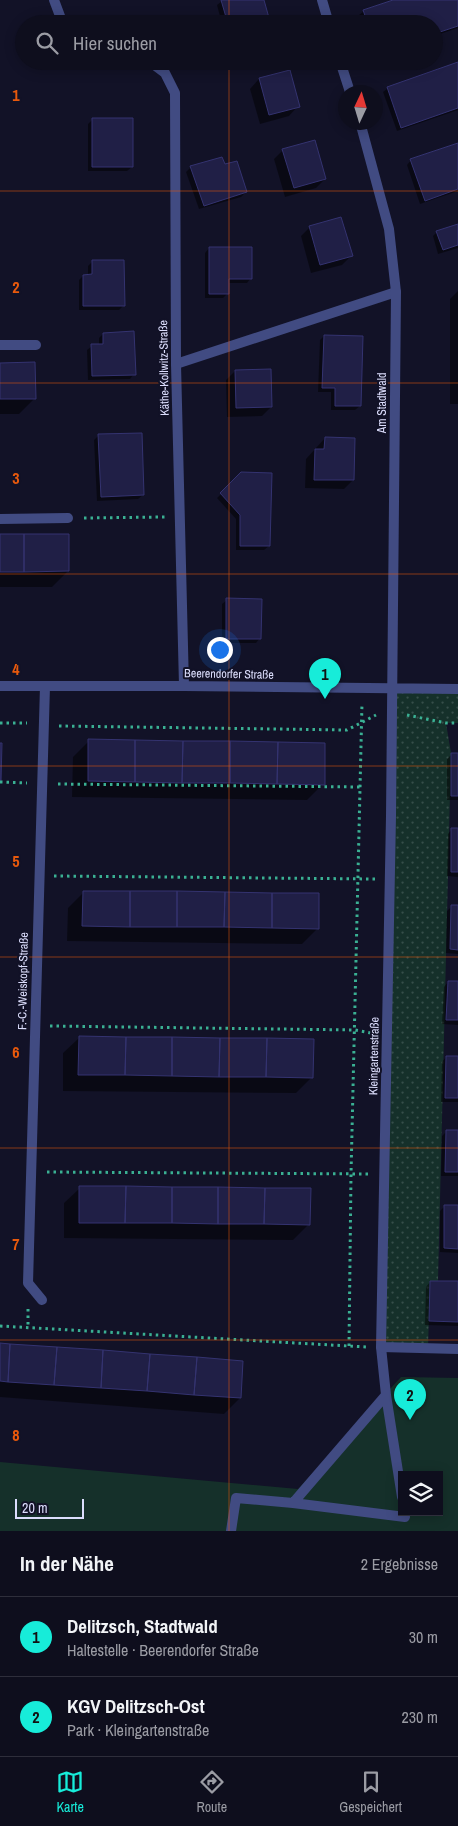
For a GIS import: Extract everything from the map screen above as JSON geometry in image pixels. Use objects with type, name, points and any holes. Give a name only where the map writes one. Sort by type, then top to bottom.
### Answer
[{"type":"street","points":[[54,0],[60,15]]},
{"type":"street","points":[[322,0],[326,15]]},
{"type":"street","name":"Käthe-Kollwitz-Straße","points":[[161,70],[165,73],[175,93],[176,364],[184,686]]},
{"type":"street","points":[[343,70],[348,85]]},
{"type":"street","name":"Am Stadtwald","points":[[362,130],[389,229],[396,292],[393,688]]},
{"type":"street","points":[[176,364],[396,292]]},
{"type":"street","points":[[0,345],[36,345]]},
{"type":"street","points":[[0,519],[68,518]]},
{"type":"street","name":"Beerendorfer Straße","points":[[0,686],[184,686],[458,690]]},
{"type":"street","name":"F.-C.-Weiskopf-Straße","points":[[42,1300],[28,1283],[45,686]]},
{"type":"street","name":"Kleingartenstraße","points":[[393,688],[381,1347],[386,1395],[398,1472]]},
{"type":"street","points":[[381,1347],[458,1349]]},
{"type":"street","points":[[293,1503],[386,1395]]},
{"type":"street","points":[[232,1531],[236,1498],[398,1515]]},
{"type":"path","points":[[68,518],[180,517]]},
{"type":"path","points":[[349,1346],[362,688]]},
{"type":"path","points":[[0,723],[70,727],[348,730],[374,716],[392,715],[413,715],[446,723],[458,723]]},
{"type":"path","points":[[0,782],[360,787]]},
{"type":"path","points":[[39,876],[390,880]]},
{"type":"path","points":[[35,1026],[354,1030],[387,1035]]},
{"type":"path","points":[[30,1172],[384,1174]]},
{"type":"path","points":[[0,1326],[381,1347]]},
{"type":"green space","points":[[393,688],[458,689],[458,723],[446,723],[451,753],[438,1281],[430,1281],[428,1348],[381,1347]]},
{"type":"green space","points":[[401,1377],[458,1378],[458,1531],[0,1531],[0,1462],[298,1489]]},
{"type":"building","points":[[221,0],[264,0],[268,15],[225,15]]},
{"type":"building","points":[[393,0],[458,0],[458,26],[443,31],[443,15],[365,15],[363,10]]},
{"type":"building","points":[[458,62],[458,108],[401,128],[387,87],[435,70],[443,70],[443,67]]},
{"type":"building","points":[[290,70],[300,107],[269,115],[259,78]]},
{"type":"building","points":[[92,118],[133,118],[133,167],[92,167]]},
{"type":"building","points":[[315,140],[326,179],[294,188],[282,149]]},
{"type":"building","points":[[458,143],[458,189],[425,201],[410,159]]},
{"type":"building","points":[[222,157],[225,164],[237,161],[247,192],[204,206],[190,166]]},
{"type":"building","points":[[341,217],[353,256],[320,265],[309,226]]},
{"type":"building","points":[[458,224],[458,245],[443,250],[436,231]]},
{"type":"building","points":[[209,247],[252,247],[252,279],[229,279],[229,294],[209,294]]},
{"type":"building","points":[[92,260],[124,260],[125,306],[83,306],[83,275],[92,274]]},
{"type":"building","points":[[134,331],[136,375],[92,376],[91,344],[103,344],[103,333]]},
{"type":"building","points":[[324,335],[363,336],[361,406],[335,406],[335,388],[322,388]]},
{"type":"building","points":[[35,362],[36,399],[0,399],[0,363]]},
{"type":"building","points":[[271,369],[272,407],[236,408],[235,370]]},
{"type":"building","points":[[142,433],[144,495],[101,497],[98,434]]},
{"type":"building","points":[[325,437],[355,438],[354,480],[314,480],[315,449],[324,449]]},
{"type":"building","points":[[241,472],[272,473],[270,546],[240,546],[240,515],[220,493]]},
{"type":"building","points":[[0,534],[24,534],[24,572],[0,572]]},
{"type":"building","points":[[24,534],[69,534],[69,571],[24,572]]},
{"type":"building","points":[[226,598],[262,599],[261,639],[226,639]]},
{"type":"building","points":[[88,739],[135,740],[135,782],[88,781]]},
{"type":"building","points":[[135,740],[183,741],[182,783],[135,782]]},
{"type":"building","points":[[183,741],[230,741],[230,783],[182,783]]},
{"type":"building","points":[[230,741],[278,742],[277,784],[230,783]]},
{"type":"building","points":[[278,742],[325,743],[325,785],[277,784]]},
{"type":"building","points":[[0,743],[2,743],[1,781],[0,781]]},
{"type":"building","points":[[451,753],[458,753],[458,796],[451,796]]},
{"type":"building","points":[[451,828],[458,828],[458,872],[451,872]]},
{"type":"building","points":[[83,891],[130,891],[130,927],[82,926]]},
{"type":"building","points":[[130,891],[177,891],[177,927],[130,927]]},
{"type":"building","points":[[177,891],[225,892],[224,927],[177,927]]},
{"type":"building","points":[[225,892],[272,893],[272,928],[224,927]]},
{"type":"building","points":[[272,893],[319,893],[319,929],[272,928]]},
{"type":"building","points":[[451,905],[458,905],[458,950],[450,949]]},
{"type":"building","points":[[448,981],[458,981],[458,1020],[446,1020]]},
{"type":"building","points":[[79,1036],[126,1037],[125,1075],[78,1075]]},
{"type":"building","points":[[126,1037],[172,1037],[172,1076],[125,1075]]},
{"type":"building","points":[[172,1037],[220,1038],[219,1077],[172,1076]]},
{"type":"building","points":[[220,1038],[267,1038],[266,1077],[219,1077]]},
{"type":"building","points":[[267,1038],[314,1039],[313,1078],[266,1077]]},
{"type":"building","points":[[446,1056],[458,1056],[458,1098],[445,1098]]},
{"type":"building","points":[[446,1130],[458,1130],[458,1172],[445,1172]]},
{"type":"building","points":[[79,1186],[126,1186],[125,1223],[79,1223]]},
{"type":"building","points":[[126,1186],[172,1187],[172,1223],[125,1223]]},
{"type":"building","points":[[172,1187],[218,1187],[218,1224],[172,1223]]},
{"type":"building","points":[[218,1187],[265,1188],[264,1224],[218,1224]]},
{"type":"building","points":[[265,1188],[311,1188],[310,1225],[264,1224]]},
{"type":"building","points":[[444,1205],[458,1205],[458,1249],[444,1248]]},
{"type":"building","points":[[430,1281],[458,1281],[458,1322],[429,1321]]},
{"type":"building","points":[[0,1343],[10,1344],[8,1382],[0,1381]]},
{"type":"building","points":[[10,1344],[57,1347],[54,1385],[8,1382]]},
{"type":"building","points":[[57,1347],[103,1350],[101,1388],[54,1385]]},
{"type":"building","points":[[103,1350],[150,1354],[147,1391],[101,1388]]},
{"type":"building","points":[[150,1354],[197,1357],[194,1395],[147,1391]]},
{"type":"building","points":[[197,1357],[243,1361],[241,1398],[194,1395]]},
{"type":"place","name":"Delitzsch, Stadtwald","points":[[325,699]]},
{"type":"place","name":"KGV Delitzsch-Ost","points":[[410,1420]]}]
